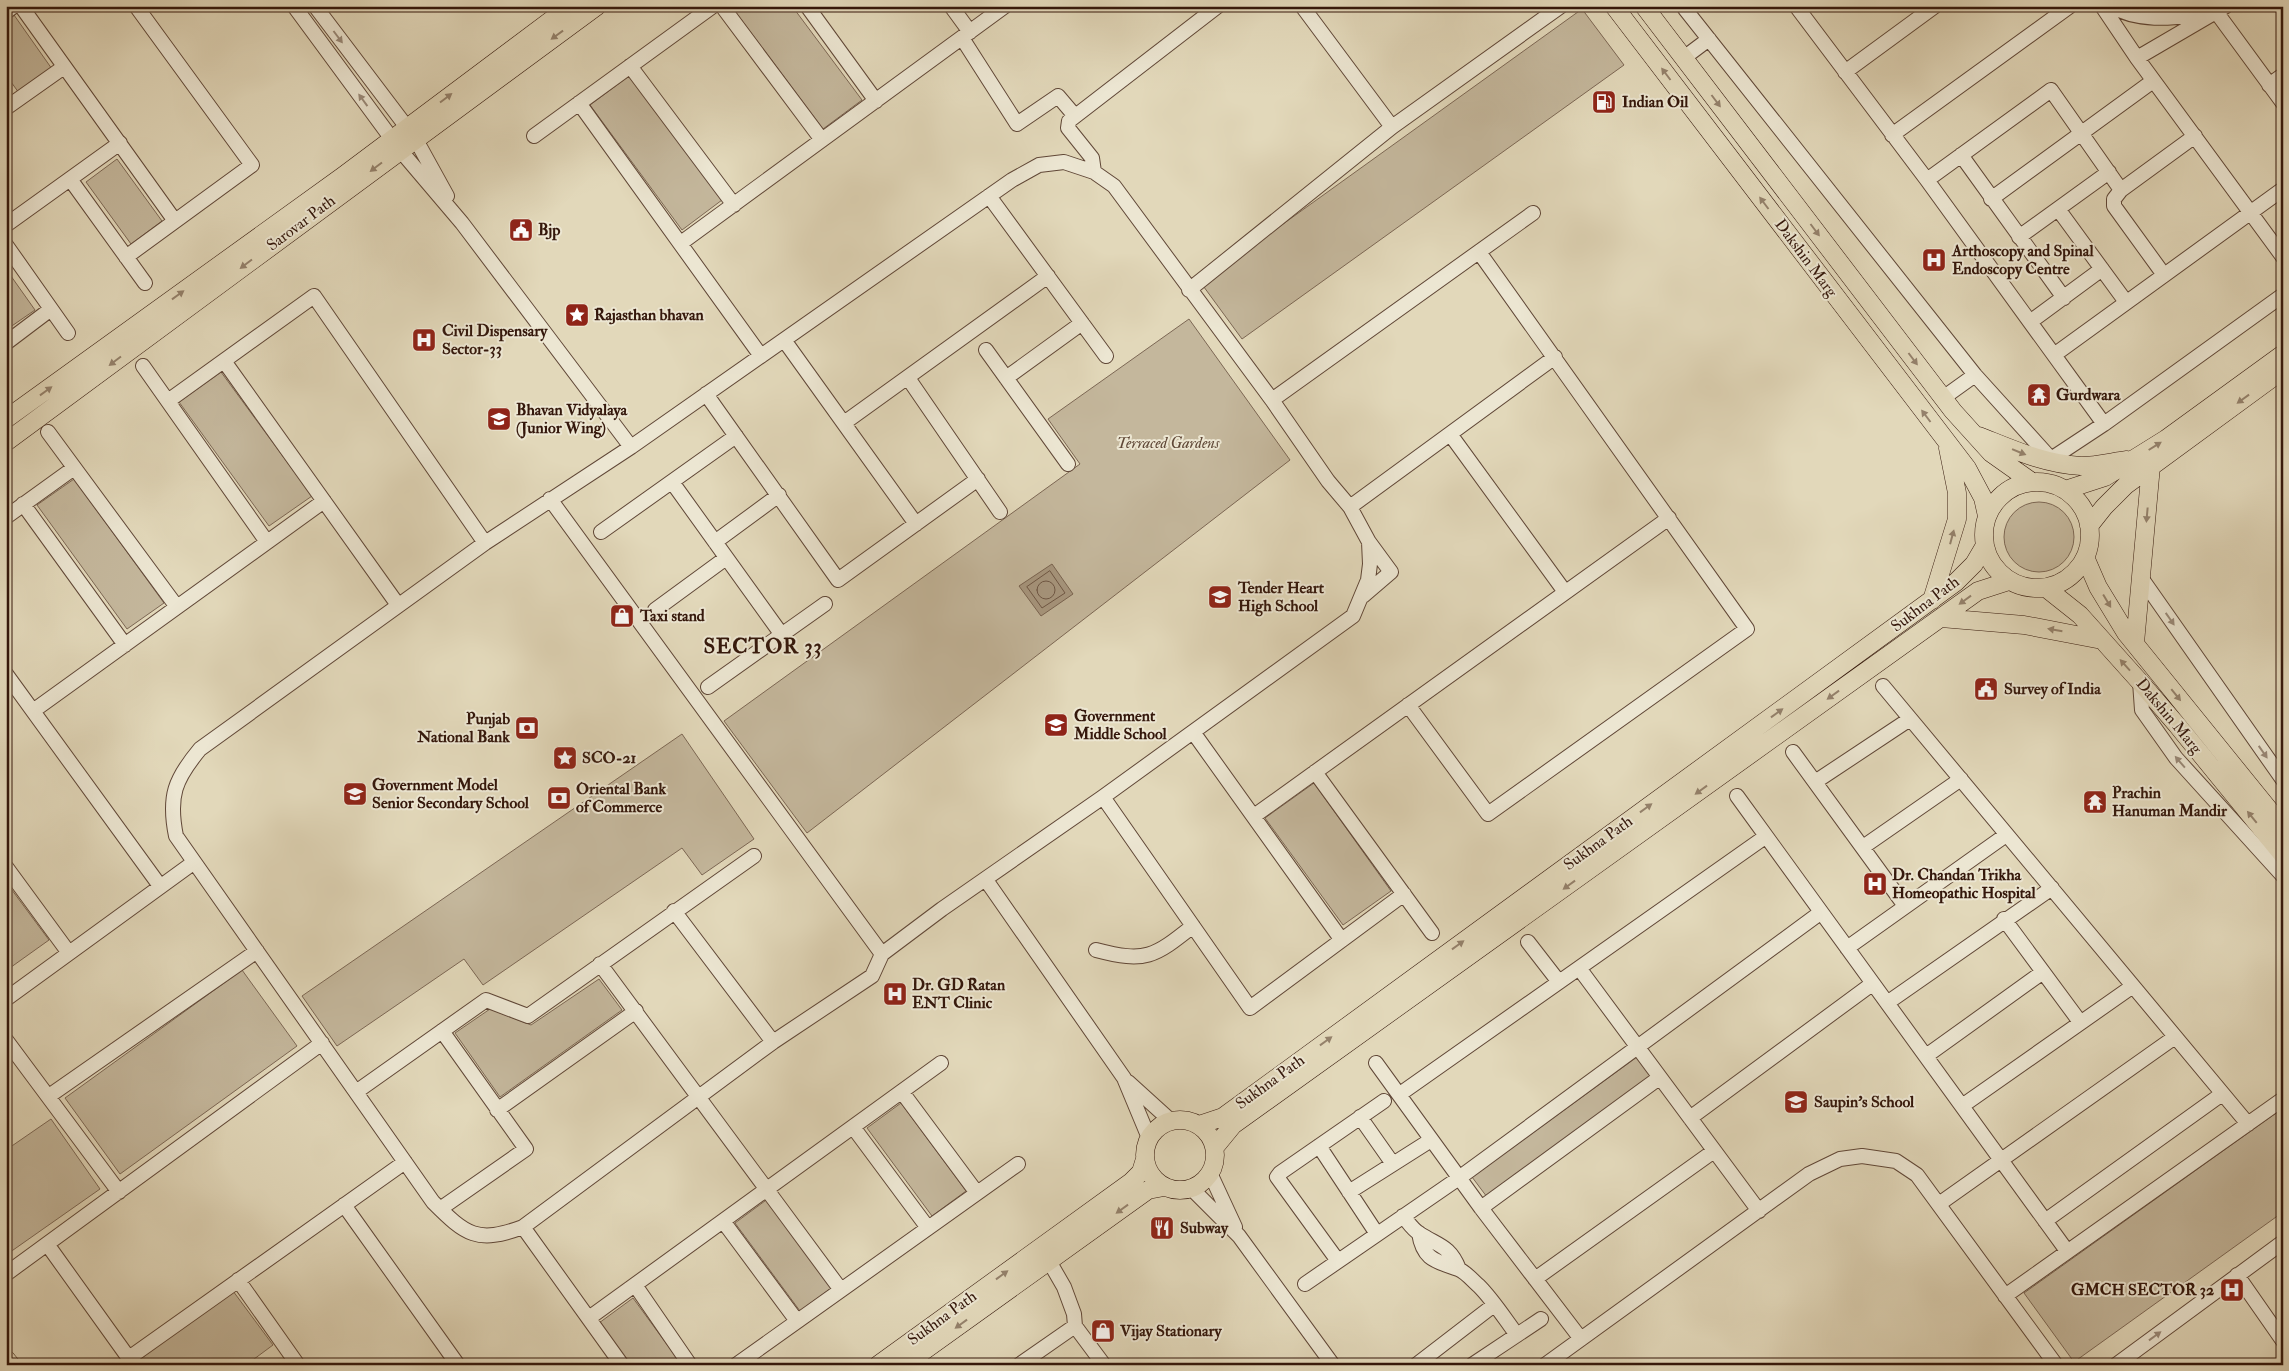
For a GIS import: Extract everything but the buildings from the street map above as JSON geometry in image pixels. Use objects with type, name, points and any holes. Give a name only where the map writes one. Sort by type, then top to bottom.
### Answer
[{"type":"main road","name":"Sarovar Path","points":[[6,442],[396,145],[570,6]]},
{"type":"main road","name":"Sarovar Path","points":[[411,133],[597,6]]},
{"type":"main road","name":"Dakshin Marg","points":[[1614,6],[1967,468],[1983,498],[1987,516]]},
{"type":"main road","name":"Dakshin Marg","points":[[1644,6],[1943,398],[1991,453],[2032,482]]},
{"type":"main road","name":"Sarovar Path","points":[[6,419],[396,145]]},
{"type":"main road","points":[[2065,490],[2105,477],[2166,439],[2283,354]]},
{"type":"main road","points":[[2089,526],[2104,506],[2151,466],[2283,370]]},
{"type":"main road","points":[[1973,434],[2052,463],[2083,466],[2132,460]]},
{"type":"main road","points":[[1932,600],[1957,519],[1957,492],[1946,441]]},
{"type":"main road","points":[[2135,644],[2151,466]]},
{"type":"main road","points":[[2032,482],[2052,485],[2065,490],[2084,510],[2089,526],[2090,535],[2085,557],[2075,572],[2063,582],[2046,588],[2024,587],[2009,581],[1988,557],[1984,547],[1987,516],[1998,498],[2011,489],[2032,482]]},
{"type":"main road","name":"Sukhna Path","points":[[1199,1125],[1223,1116],[1932,600],[1974,564],[1984,547]]},
{"type":"main road","name":"Dakshin Marg","points":[[2085,557],[2098,587],[2135,644],[2283,827]]},
{"type":"main road","name":"Sukhna Path","points":[[1215,1147],[1233,1125],[1940,618],[1978,591],[2009,581]]},
{"type":"main road","name":"Dakshin Marg","points":[[2046,588],[2080,615],[2140,682],[2283,855]]},
{"type":"main road","points":[[1940,618],[2024,624],[2102,640]]},
{"type":"main road","points":[[1184,1120],[1199,1125],[1208,1133],[1215,1147],[1214,1166],[1210,1173],[1202,1182],[1191,1188],[1176,1190],[1164,1186],[1152,1177],[1145,1159],[1149,1138],[1158,1127],[1171,1121],[1184,1120]]},
{"type":"main road","name":"Sukhna Path","points":[[878,1365],[1131,1182],[1141,1172],[1145,1159]]},
{"type":"main road","name":"Sukhna Path","points":[[904,1365],[1148,1190],[1164,1186]]},
{"type":"main road","points":[[6,1359],[11,1365]]},
{"type":"street","points":[[6,12],[14,6]]},
{"type":"street","points":[[21,6],[175,221]]},
{"type":"street","points":[[126,257],[252,165],[136,6]]},
{"type":"street","points":[[294,6],[396,145],[462,223],[631,447]]},
{"type":"street","points":[[315,6],[411,133],[462,223]]},
{"type":"street","points":[[534,136],[713,6]]},
{"type":"street","points":[[722,6],[822,140]]},
{"type":"street","points":[[807,6],[876,101]]},
{"type":"street","points":[[951,6],[1017,124],[1058,96],[1075,116]]},
{"type":"street","points":[[681,243],[1005,6]]},
{"type":"street","points":[[1094,172],[1092,158],[1068,128],[1069,121],[1218,6]]},
{"type":"street","points":[[1302,6],[1392,128]]},
{"type":"street","points":[[1189,290],[1392,128],[1561,6]]},
{"type":"street","points":[[1796,6],[1927,180],[2104,424]]},
{"type":"street","points":[[1845,72],[1935,6]]},
{"type":"street","points":[[1892,136],[2070,6]]},
{"type":"street","points":[[2102,6],[2137,58],[2283,257]]},
{"type":"street","points":[[2112,6],[2118,11],[2146,17],[2222,10]]},
{"type":"street","points":[[1685,9],[1975,375],[2051,459],[2104,424],[2283,295]]},
{"type":"street","points":[[2137,58],[2222,10]]},
{"type":"street","points":[[2222,10],[2283,104]]},
{"type":"street","points":[[1689,54],[1709,39]]},
{"type":"street","points":[[630,66],[734,204]]},
{"type":"street","points":[[8,102],[64,67]]},
{"type":"street","points":[[2269,85],[2283,75]]},
{"type":"street","points":[[1991,198],[2153,80]]},
{"type":"street","points":[[1927,180],[2051,90],[2121,190]]},
{"type":"street","points":[[579,103],[761,356]]},
{"type":"street","points":[[2164,275],[2114,206],[2114,199],[2121,190],[2194,136]]},
{"type":"street","points":[[6,224],[120,143]]},
{"type":"street","points":[[1961,156],[2064,298]]},
{"type":"street","points":[[1362,597],[1391,572],[1369,542],[1350,507],[1328,481],[1272,400],[1114,186],[1094,172],[1064,162],[1038,165],[989,196],[631,447],[485,543],[200,749],[182,771],[174,791],[173,821],[176,836],[193,862],[440,1209],[455,1225],[472,1234],[485,1236],[505,1233],[522,1226],[774,1042],[872,976],[882,954],[1353,616],[1368,580],[1369,542]]},
{"type":"street","points":[[2019,237],[2109,172]]},
{"type":"street","points":[[70,179],[145,283]]},
{"type":"street","points":[[2054,355],[2283,189]]},
{"type":"street","points":[[989,196],[1106,356]]},
{"type":"street","points":[[2058,209],[2126,302]]},
{"type":"street","points":[[1272,400],[1533,213]]},
{"type":"street","points":[[6,245],[68,333]]},
{"type":"street","points":[[1408,705],[1488,814],[1747,629],[1479,252]]},
{"type":"street","points":[[2030,322],[2102,269]]},
{"type":"street","points":[[844,423],[1048,276]]},
{"type":"street","points":[[168,401],[314,296],[485,543]]},
{"type":"street","points":[[6,343],[51,309]]},
{"type":"street","points":[[1006,378],[1082,323]]},
{"type":"street","points":[[784,340],[916,524]]},
{"type":"street","points":[[986,350],[1068,464]]},
{"type":"street","points":[[1350,507],[1555,357]]},
{"type":"street","points":[[224,361],[398,605]]},
{"type":"street","points":[[143,366],[267,542]]},
{"type":"street","points":[[1943,398],[1975,375]]},
{"type":"street","points":[[908,378],[1000,512]]},
{"type":"street","points":[[706,394],[838,580],[978,479]]},
{"type":"street","points":[[48,432],[177,607]]},
{"type":"street","points":[[1450,434],[1565,592]]},
{"type":"street","points":[[601,532],[736,436]]},
{"type":"street","points":[[6,517],[74,468]]},
{"type":"street","points":[[672,482],[782,635]]},
{"type":"street","points":[[715,542],[778,495]]},
{"type":"street","points":[[550,499],[882,954]]},
{"type":"street","points":[[33,711],[324,501]]},
{"type":"street","points":[[24,504],[125,645]]},
{"type":"street","points":[[1254,816],[1669,518]]},
{"type":"street","points":[[655,610],[726,558]]},
{"type":"street","points":[[2142,579],[2283,780]]},
{"type":"street","points":[[708,687],[825,604]]},
{"type":"street","points":[[6,674],[160,886]]},
{"type":"street","points":[[2140,682],[2142,710],[2176,758],[2283,876]]},
{"type":"street","points":[[1884,686],[2248,1124]]},
{"type":"street","points":[[1815,782],[1910,718]]},
{"type":"street","points":[[1193,732],[1341,939]]},
{"type":"street","points":[[1793,752],[1906,906]]},
{"type":"street","points":[[1315,772],[1432,933]]},
{"type":"street","points":[[1863,847],[1961,779]]},
{"type":"street","points":[[1736,796],[2067,1251]]},
{"type":"street","points":[[1103,797],[1250,1008],[1404,894]]},
{"type":"street","points":[[1847,948],[2006,835]]},
{"type":"street","points":[[1400,1094],[1765,837]]},
{"type":"street","points":[[356,1092],[486,1000],[528,1016],[754,856]]},
{"type":"street","points":[[6,999],[193,862]]},
{"type":"street","points":[[6,867],[69,953]]},
{"type":"street","points":[[986,880],[1124,1078],[1149,1138]]},
{"type":"street","points":[[1887,1003],[2004,919],[2052,888]]},
{"type":"street","points":[[674,911],[774,1042]]},
{"type":"street","points":[[1305,1284],[1459,1178],[1820,913]]},
{"type":"street","points":[[2004,919],[2080,1022]]},
{"type":"street","points":[[1096,950],[1126,958],[1154,954],[1193,926]]},
{"type":"street","points":[[1528,942],[1559,982]]},
{"type":"street","points":[[49,1096],[257,951]]},
{"type":"street","points":[[600,964],[841,1290]]},
{"type":"street","points":[[1579,968],[1759,1211]]},
{"type":"street","points":[[1926,1056],[2043,972]]},
{"type":"street","points":[[1690,1118],[1872,984]]},
{"type":"street","points":[[1962,1106],[2133,986]]},
{"type":"street","points":[[497,1110],[636,1011]]},
{"type":"street","points":[[440,1209],[526,1149],[442,1031]]},
{"type":"street","points":[[1938,1204],[2175,1037]]},
{"type":"street","points":[[6,1040],[119,1192]]},
{"type":"street","points":[[6,1274],[322,1043]]},
{"type":"street","points":[[589,1318],[941,1063]]},
{"type":"street","points":[[1376,1063],[1481,1208],[1581,1339]]},
{"type":"street","points":[[1124,1078],[1171,1121]]},
{"type":"street","points":[[1481,1208],[1659,1078]]},
{"type":"street","points":[[902,1092],[978,1192]]},
{"type":"street","points":[[2045,1220],[2222,1094]]},
{"type":"street","points":[[2005,1296],[2283,1099]]},
{"type":"street","points":[[1338,1261],[1278,1180],[1280,1173],[1384,1101]]},
{"type":"street","points":[[1360,1117],[1393,1164]]},
{"type":"street","points":[[853,1127],[928,1228]]},
{"type":"street","points":[[1349,1192],[1431,1140]]},
{"type":"street","points":[[1319,1146],[1377,1234]]},
{"type":"street","points":[[1535,1279],[1714,1151]]},
{"type":"street","points":[[1545,1365],[1809,1174],[1840,1159],[1862,1156],[1896,1161],[1917,1175],[2056,1365]]},
{"type":"street","points":[[47,1244],[131,1362],[238,1280],[405,1162]]},
{"type":"street","points":[[736,1365],[1018,1164]]},
{"type":"street","points":[[1210,1173],[1239,1236]]},
{"type":"street","points":[[1191,1188],[1239,1236],[1333,1365]]},
{"type":"street","points":[[344,1205],[458,1365]]},
{"type":"street","points":[[1403,1216],[1419,1233],[1421,1246],[1429,1256],[1440,1264],[1459,1269],[1479,1286],[1517,1335]]},
{"type":"street","points":[[723,1221],[797,1321]]},
{"type":"street","points":[[522,1226],[622,1365]]},
{"type":"street","points":[[2116,1365],[2283,1242]]},
{"type":"street","points":[[1049,1261],[1064,1287],[1074,1314],[1075,1326],[1104,1365]]},
{"type":"street","points":[[2237,1275],[2283,1341]]},
{"type":"street","points":[[238,1280],[298,1365]]},
{"type":"street","points":[[635,1285],[690,1365]]},
{"type":"street","points":[[1416,1365],[1431,1359],[1494,1305]]},
{"type":"street","points":[[1472,1365],[1541,1319]]},
{"type":"street","points":[[1025,1363],[1075,1326]]},
{"type":"green space","points":[[731,6],[792,6],[862,100],[823,129]]},
{"type":"green space","points":[[1582,9],[1624,65],[1242,339],[1201,283]]},
{"type":"green space","points":[[14,15],[52,69],[19,93],[6,75],[6,20]]},
{"type":"green space","points":[[629,76],[722,200],[682,230],[590,105]]},
{"type":"green space","points":[[117,159],[162,221],[131,244],[86,182]]},
{"type":"green space","points":[[6,269],[35,310],[6,330]]},
{"type":"green space","name":"Terraced Gardens","points":[[1189,319],[1290,460],[807,833],[724,721],[1080,464],[1048,419]]},
{"type":"green space","points":[[221,372],[312,496],[269,526],[179,402]]},
{"type":"green space","points":[[74,479],[164,603],[127,629],[37,505]]},
{"type":"green space","points":[[2039,502],[2052,505],[2064,512],[2071,524],[2074,537],[2071,550],[2064,562],[2052,569],[2039,572],[2026,569],[2014,562],[2007,550],[2004,537],[2007,524],[2014,512],[2026,505]]},
{"type":"green space","points":[[682,734],[754,839],[702,875],[682,848],[483,985],[464,959],[337,1046],[302,996]]},
{"type":"green space","points":[[1314,783],[1391,891],[1343,925],[1265,818]]},
{"type":"green space","points":[[6,882],[49,940],[7,970],[6,970]]},
{"type":"green space","points":[[242,970],[297,1046],[120,1174],[65,1098]]},
{"type":"green space","points":[[599,979],[622,1010],[500,1097],[455,1033],[490,1009],[531,1025]]},
{"type":"green space","points":[[1637,1057],[1652,1077],[1487,1197],[1472,1177]]},
{"type":"green space","points":[[901,1103],[966,1191],[932,1216],[867,1128]]},
{"type":"green space","points":[[2283,1108],[2283,1212],[2074,1362],[2024,1293]]},
{"type":"green space","points":[[51,1119],[100,1189],[6,1255],[6,1150]]},
{"type":"green space","points":[[769,1198],[834,1286],[800,1311],[735,1223]]},
{"type":"green space","points":[[233,1291],[273,1345],[246,1365],[144,1365],[140,1359]]},
{"type":"green space","points":[[633,1298],[682,1365],[630,1365],[599,1323]]},
{"type":"water","points":[[1052,564],[1073,594],[1041,616],[1019,586]]},
{"type":"place","name":"Indian Oil","points":[[1604,102]]},
{"type":"place","name":"Bjp","points":[[521,230]]},
{"type":"place","name":"Arthoscopy and Spinal Endoscopy Centre","points":[[1934,260]]},
{"type":"place","name":"Rajasthan bhavan","points":[[577,315]]},
{"type":"place","name":"Civil Dispensary Sector-33","points":[[424,340]]},
{"type":"place","name":"Gurdwara","points":[[2039,395]]},
{"type":"place","name":"Bhavan Vidyalaya (Junior Wing)","points":[[499,419]]},
{"type":"place","name":"Tender Heart High School","points":[[1220,597]]},
{"type":"place","name":"Taxi stand","points":[[622,616]]},
{"type":"place","name":"Survey of India","points":[[1986,689]]},
{"type":"place","name":"Government Middle School","points":[[1056,725]]},
{"type":"place","name":"Punjab National Bank","points":[[527,728]]},
{"type":"place","name":"SCO-21","points":[[565,758]]},
{"type":"place","name":"Government Model Senior Secondary School","points":[[355,794]]},
{"type":"place","name":"Oriental Bank of Commerce","points":[[559,798]]},
{"type":"place","name":"Prachin Hanuman Mandir","points":[[2095,802]]},
{"type":"place","name":"Dr. Chandan Trikha Homeopathic Hospital","points":[[1875,884]]},
{"type":"place","name":"Dr. GD Ratan ENT Clinic","points":[[895,994]]},
{"type":"place","name":"Saupin's School","points":[[1796,1102]]},
{"type":"place","name":"Subway","points":[[1162,1228]]},
{"type":"place","name":"GMCH SECTOR 32","points":[[2232,1290]]},
{"type":"place","name":"Vijay Stationary","points":[[1103,1331]]},
{"type":"district","name":"SECTOR 33","points":[[763,646]]}]
